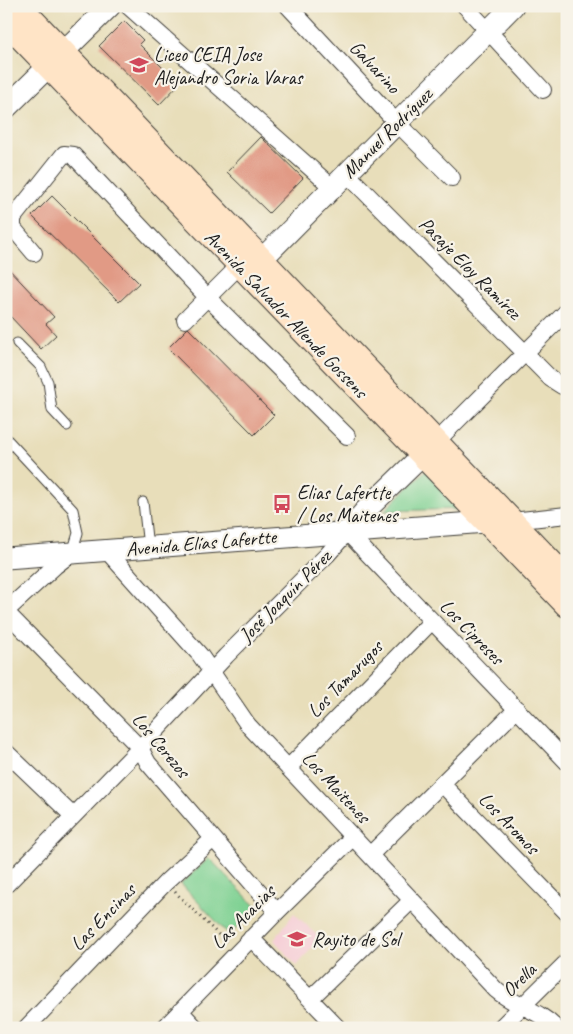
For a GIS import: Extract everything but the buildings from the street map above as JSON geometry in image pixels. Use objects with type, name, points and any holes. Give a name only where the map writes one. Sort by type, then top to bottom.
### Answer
[{"type":"main road","name":"Avenida Salvador Allende Gossens","points":[[19,6],[55,59]]},
{"type":"main road","name":"Avenida Salvador Allende Gossens","points":[[6,22],[55,59],[429,449],[512,521],[567,579]]},
{"type":"main road","name":"Avenida Salvador Allende Gossens","points":[[429,449],[486,522],[567,605]]},
{"type":"street","points":[[6,108],[110,6]]},
{"type":"street","name":"Pasaje Eloy Ramírez","points":[[128,6],[340,181],[556,383],[567,387]]},
{"type":"street","name":"Galvarino","points":[[288,6],[397,123],[452,178]]},
{"type":"street","points":[[465,6],[543,90]]},
{"type":"street","name":"Manuel Rodríguez","points":[[251,262],[340,181],[513,6]]},
{"type":"street","points":[[34,253],[13,228],[13,218],[64,154],[73,155],[208,298],[347,436]]},
{"type":"street","points":[[185,320],[251,262]]},
{"type":"street","name":"José Joaquín Pérez","points":[[6,885],[323,558],[365,511],[526,354],[567,311]]},
{"type":"street","points":[[512,521],[567,515]]},
{"type":"street","name":"Avenida Elías Lafertte","points":[[6,558],[486,522]]},
{"type":"street","name":"Los Cipreses","points":[[347,532],[567,762]]},
{"type":"street","name":"Los Maitenes","points":[[107,551],[194,648],[248,725],[496,990],[502,996],[534,1011],[556,1028]]},
{"type":"street","points":[[6,612],[55,566],[72,553]]},
{"type":"street","name":"Los Cerezos","points":[[6,612],[140,748],[148,763],[277,912]]},
{"type":"street","name":"Los Tamarugos","points":[[288,768],[432,620]]},
{"type":"street","points":[[370,855],[517,709]]},
{"type":"street","points":[[6,752],[73,816]]},
{"type":"street","name":"Los Aromos","points":[[442,784],[567,913]]},
{"type":"street","name":"Las Acacias","points":[[164,1028],[353,837]]},
{"type":"street","name":"Las Encinas","points":[[26,1028],[166,882],[214,839]]},
{"type":"street","points":[[310,999],[412,900]]},
{"type":"street","points":[[251,938],[338,1028]]},
{"type":"street","name":"Orella","points":[[500,1028],[567,962]]},
{"type":"street","points":[[180,1011],[196,1028]]},
{"type":"lane","points":[[17,343],[41,367],[48,382],[52,410],[68,426]]},
{"type":"lane","points":[[6,438],[73,510],[78,532],[72,553]]},
{"type":"lane","points":[[143,502],[148,547]]},
{"type":"path","points":[[166,882],[237,953]]},
{"type":"shaded area","name":"Rayito de Sol","points":[[294,913],[320,938],[297,966],[274,940]]},
{"type":"green space","points":[[426,470],[464,509],[384,511]]},
{"type":"green space","points":[[209,858],[257,908],[229,935],[181,884]]},
{"type":"place","name":"Liceo CEIA Jose Alejandro Soria Varas","points":[[139,65]]},
{"type":"place","name":"Elias Lafertte / Los Maitenes","points":[[282,504]]},
{"type":"place","name":"Rayito de Sol","points":[[297,939]]}]
